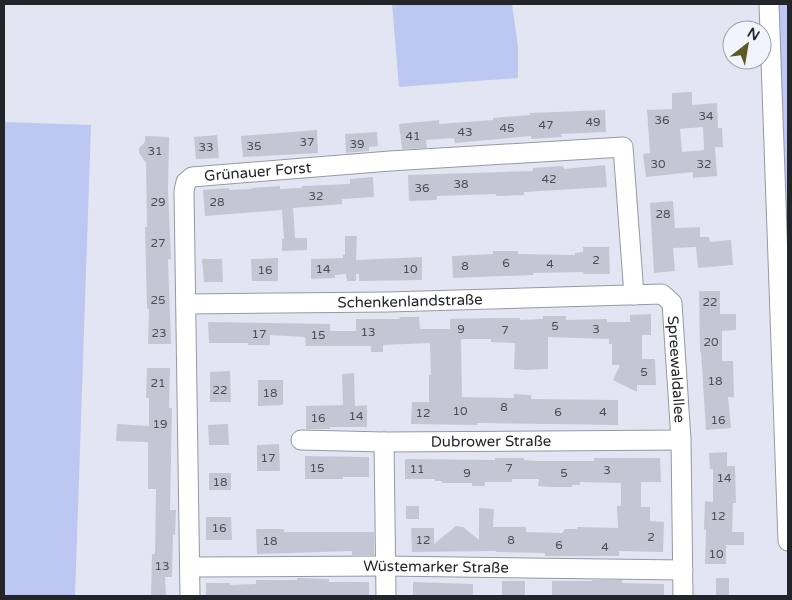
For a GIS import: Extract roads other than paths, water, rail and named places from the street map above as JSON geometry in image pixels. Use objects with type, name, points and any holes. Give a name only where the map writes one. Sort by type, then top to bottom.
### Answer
[{"type":"street","points":[[770,4],[788,541]]},
{"type":"street","name":"Grünauer Forst","points":[[190,596],[184,191],[186,182],[192,177],[390,161],[623,147],[634,295]]},
{"type":"street","name":"Spreewaldallee","points":[[634,295],[662,294],[672,304],[681,440],[683,596]]},
{"type":"street","name":"Schenkenlandstraße","points":[[186,304],[388,302],[634,295]]},
{"type":"street","name":"Dubrower Straße","points":[[301,440],[384,442],[681,440]]},
{"type":"street","points":[[384,442],[386,596]]},
{"type":"street","name":"Wüstemarker Straße","points":[[190,567],[386,566],[683,570]]}]
